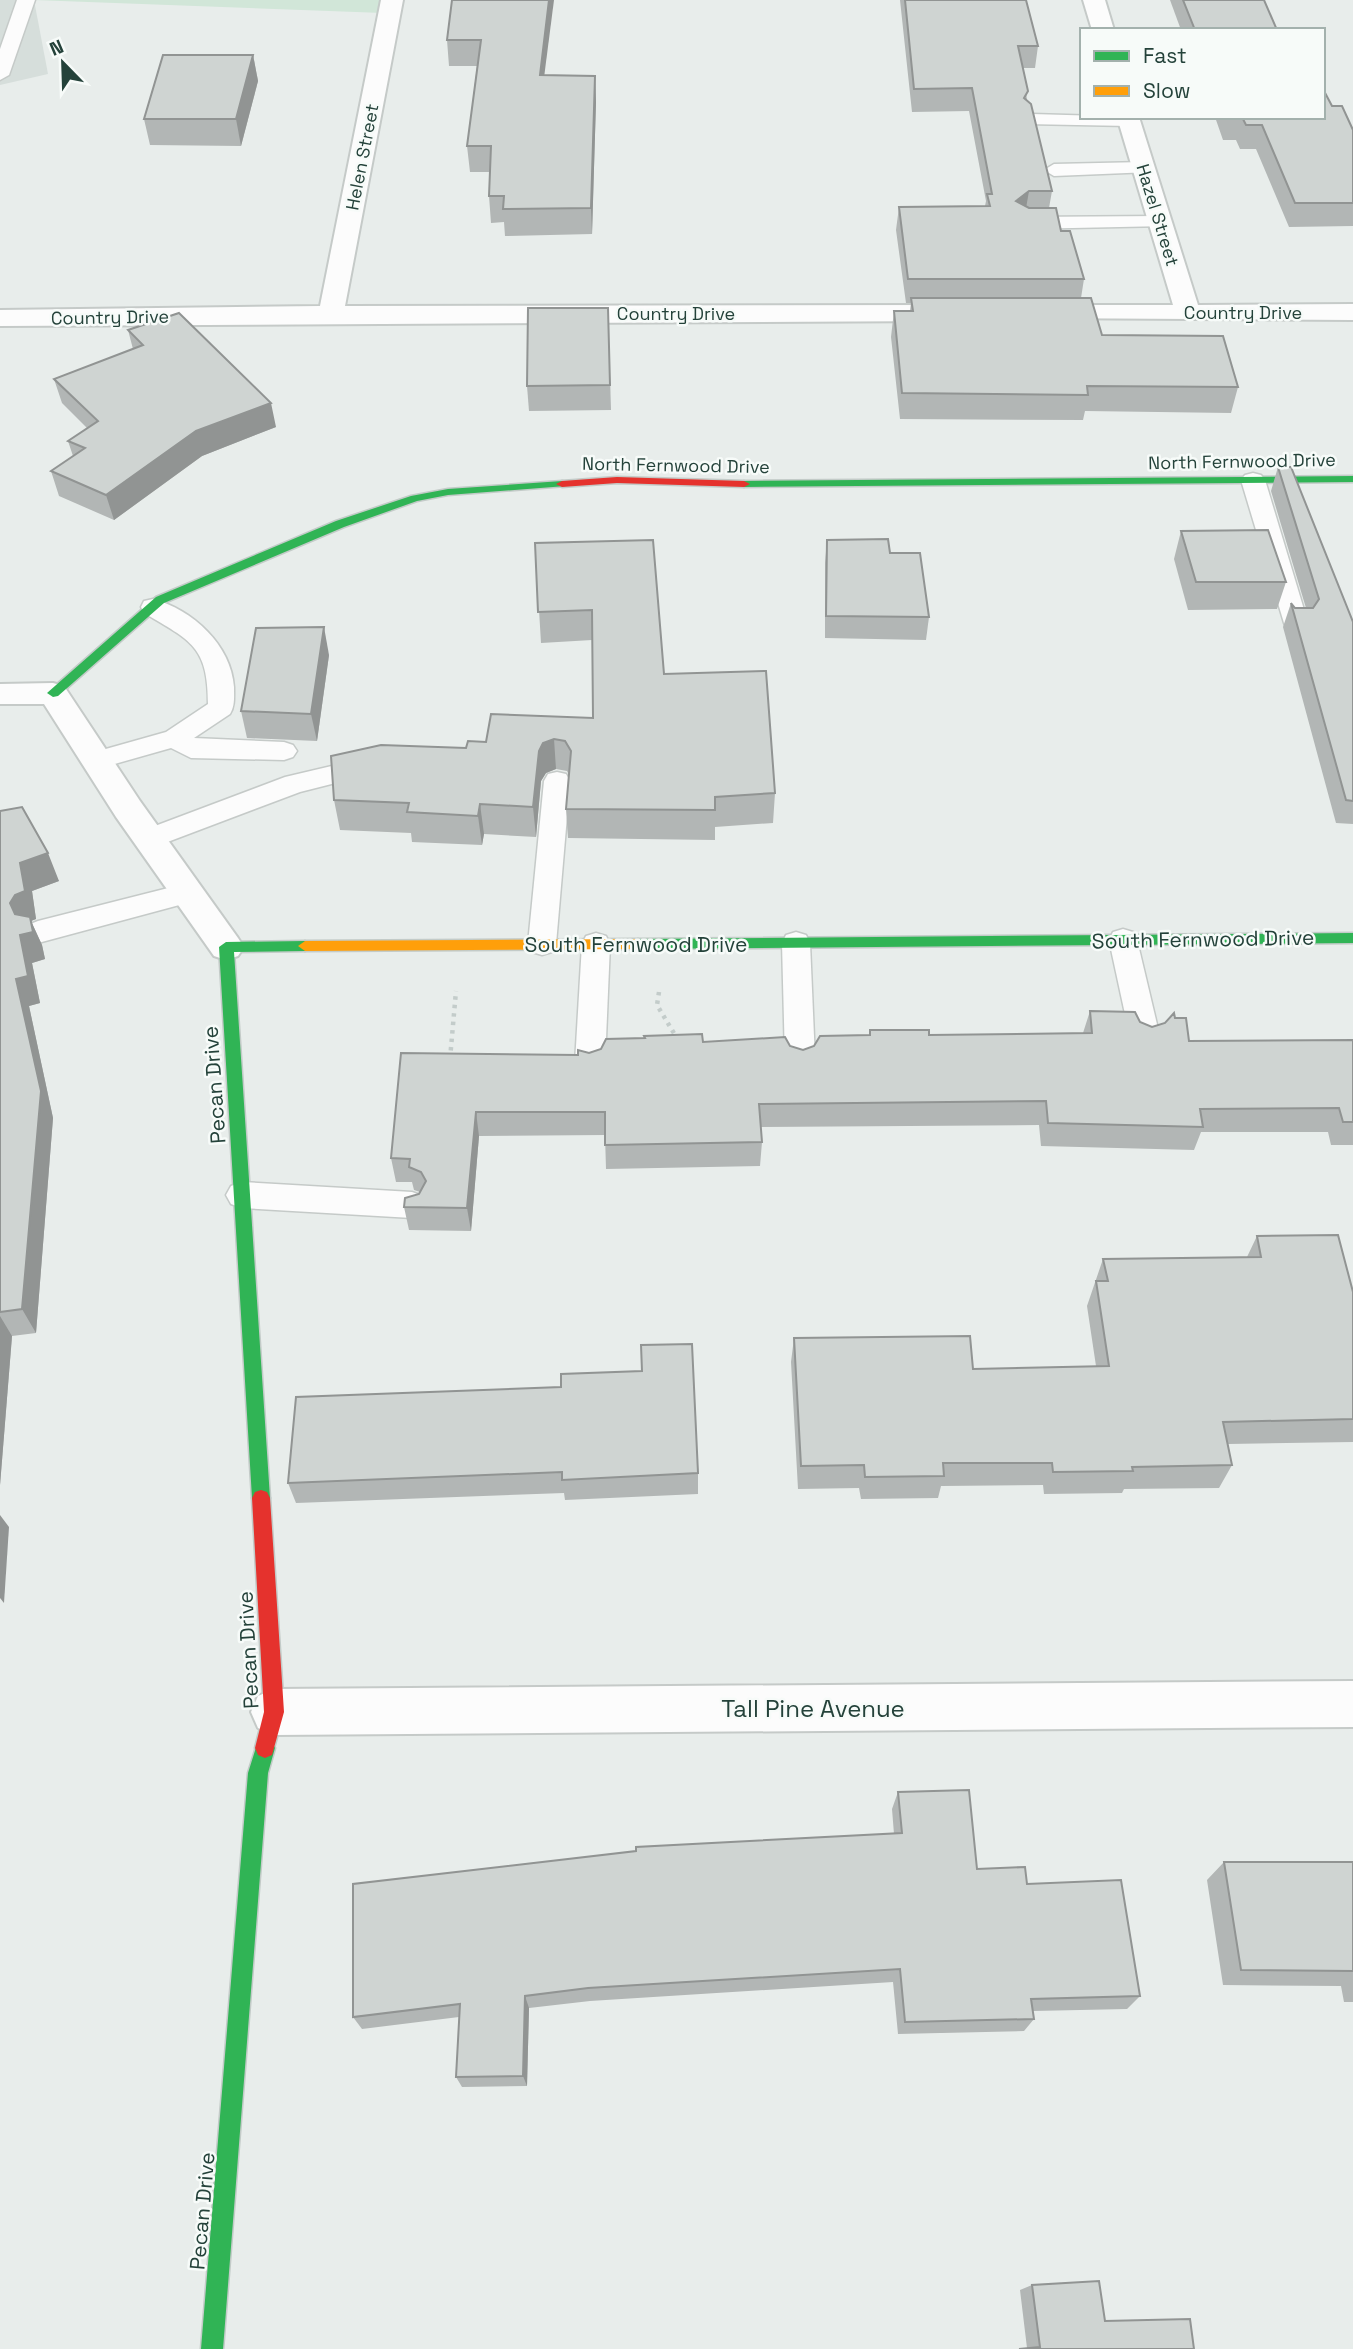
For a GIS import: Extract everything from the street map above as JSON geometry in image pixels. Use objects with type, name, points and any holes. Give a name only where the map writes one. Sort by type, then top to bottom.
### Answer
[{"type":"street","name":"Helen Street","points":[[331,314],[392,0]]},
{"type":"street","points":[[1094,0],[1102,28]]},
{"type":"street","name":"Hazel Street","points":[[1129,119],[1188,313]]},
{"type":"street","name":"Country Drive","points":[[1022,313],[1353,312]]},
{"type":"street","name":"Country Drive","points":[[0,318],[331,314],[967,313]]},
{"type":"street","name":"North Fernwood Drive","points":[[53,693],[160,600],[340,524],[415,498],[448,492],[617,480],[790,486],[1353,479]]},
{"type":"street","points":[[0,694],[53,693],[149,839],[226,947]]},
{"type":"street","name":"South Fernwood Drive","points":[[226,947],[1353,938]]},
{"type":"street","name":"Pecan Drive","points":[[212,2349],[258,1773],[274,1712],[226,947]]},
{"type":"street","name":"Tall Pine Avenue","points":[[274,1712],[1353,1704]]},
{"type":"lane","points":[[0,75],[26,0]]},
{"type":"lane","points":[[1032,120],[1129,119]]},
{"type":"lane","points":[[1054,170],[1144,168]]},
{"type":"lane","points":[[1025,223],[1160,222]]},
{"type":"lane","points":[[1253,480],[1296,623]]},
{"type":"lane","points":[[97,760],[175,738],[221,708],[222,676],[208,641],[153,607]]},
{"type":"lane","points":[[175,738],[191,749],[284,751]]},
{"type":"lane","points":[[149,839],[294,784],[402,760]]},
{"type":"lane","points":[[541,944],[557,781]]},
{"type":"lane","points":[[38,932],[188,893]]},
{"type":"lane","points":[[1123,940],[1145,1037]]},
{"type":"lane","points":[[796,943],[800,1060]]},
{"type":"lane","points":[[590,1063],[596,944]]},
{"type":"lane","points":[[242,1195],[412,1205]]},
{"type":"path","points":[[667,944],[657,1004],[683,1048]]},
{"type":"path","points":[[449,1070],[459,945]]},
{"type":"shaded area","points":[[0,0],[34,0],[48,74],[0,85]]},
{"type":"green space","points":[[34,0],[385,0],[383,13]]},
{"type":"building","points":[[452,0],[549,0],[540,75],[595,76],[591,208],[503,209],[504,196],[489,196],[491,146],[467,146],[481,40],[447,40]]},
{"type":"building","points":[[905,0],[1026,0],[1038,46],[1018,46],[1028,91],[1024,98],[1031,104],[1052,191],[1029,191],[1016,201],[1029,208],[1056,208],[1061,231],[1070,231],[1084,279],[908,279],[899,207],[990,206],[987,194],[992,194],[972,88],[914,89]]},
{"type":"building","points":[[1183,0],[1264,0],[1276,28],[1194,28]]},
{"type":"building","points":[[163,55],[253,55],[236,119],[144,119]]},
{"type":"building","points":[[1325,93],[1332,106],[1342,106],[1353,130],[1353,203],[1295,203],[1262,125],[1246,125],[1243,119],[1325,119]]},
{"type":"building","points":[[911,298],[1091,298],[1102,335],[1223,336],[1238,387],[1087,386],[1088,395],[902,393],[894,311],[913,311]]},
{"type":"building","points":[[528,308],[608,308],[610,385],[527,386]]},
{"type":"building","points":[[179,313],[271,403],[196,431],[106,495],[51,471],[85,448],[68,441],[98,421],[54,379],[143,345],[128,330]]},
{"type":"building","points":[[1278,467],[1291,467],[1353,622],[1353,801],[1346,800],[1291,603],[1295,608],[1313,608],[1319,599]]},
{"type":"building","points":[[1268,530],[1286,582],[1196,582],[1181,531]]},
{"type":"building","points":[[888,539],[890,553],[920,553],[929,617],[826,616],[827,540]]},
{"type":"building","points":[[653,540],[664,674],[766,671],[775,793],[715,797],[715,810],[566,809],[571,751],[565,741],[554,739],[543,743],[539,751],[533,807],[480,804],[478,816],[407,812],[409,803],[334,800],[331,756],[381,745],[466,748],[468,741],[486,742],[491,714],[593,718],[592,610],[538,612],[535,543]]},
{"type":"building","points":[[324,627],[311,714],[241,711],[256,628]]},
{"type":"building","points":[[22,807],[48,853],[20,863],[25,891],[15,895],[10,903],[15,914],[30,917],[33,932],[20,935],[28,976],[16,979],[41,1091],[22,1309],[0,1312],[0,811]]},
{"type":"building","points":[[1090,1011],[1135,1012],[1140,1022],[1152,1027],[1165,1023],[1174,1013],[1175,1018],[1186,1018],[1189,1041],[1353,1040],[1353,1122],[1343,1122],[1339,1108],[1200,1109],[1203,1127],[1048,1123],[1046,1101],[759,1104],[762,1142],[605,1145],[605,1112],[476,1112],[467,1208],[404,1207],[405,1198],[419,1194],[426,1181],[421,1172],[409,1167],[410,1159],[391,1158],[401,1053],[578,1055],[578,1050],[589,1053],[601,1049],[606,1039],[702,1034],[703,1042],[785,1037],[790,1046],[803,1050],[814,1046],[820,1036],[870,1035],[870,1030],[929,1030],[929,1035],[1092,1033]]},
{"type":"building","points":[[1338,1235],[1353,1292],[1353,1419],[1223,1422],[1232,1465],[1132,1467],[1133,1471],[1053,1472],[1052,1463],[943,1463],[944,1476],[865,1477],[864,1465],[801,1466],[794,1338],[970,1336],[973,1369],[1109,1366],[1096,1281],[1108,1281],[1103,1259],[1261,1257],[1257,1236]]},
{"type":"building","points":[[692,1344],[698,1473],[562,1480],[562,1472],[288,1483],[296,1397],[561,1387],[561,1374],[642,1371],[641,1345]]},
{"type":"building","points":[[969,1790],[977,1869],[1025,1867],[1027,1884],[1121,1880],[1140,1996],[1031,1999],[1034,2019],[905,2022],[900,1969],[588,1988],[525,1996],[523,2076],[456,2077],[460,2004],[353,2017],[353,1884],[636,1851],[636,1847],[902,1833],[898,1792]]},
{"type":"building","points":[[1224,1862],[1353,1862],[1353,1971],[1241,1970]]},
{"type":"building","points":[[1099,2281],[1105,2321],[1190,2319],[1194,2349],[1019,2349],[1040,2347],[1032,2285]]},
{"type":"traffic: fast","points":[[744,484],[1353,479]]},
{"type":"traffic: fast","points":[[53,693],[160,600],[340,524],[415,498],[448,492],[562,484]]},
{"type":"traffic: fast","points":[[638,944],[1353,938]]},
{"type":"traffic: fast","points":[[261,1498],[226,947],[305,946]]},
{"type":"traffic: fast","points":[[212,2349],[258,1773],[265,1748]]},
{"type":"traffic: slow","points":[[305,946],[638,944]]},
{"type":"traffic: jam","points":[[562,484],[617,480],[744,484]]},
{"type":"traffic: jam","points":[[261,1498],[274,1712],[265,1748]]}]
